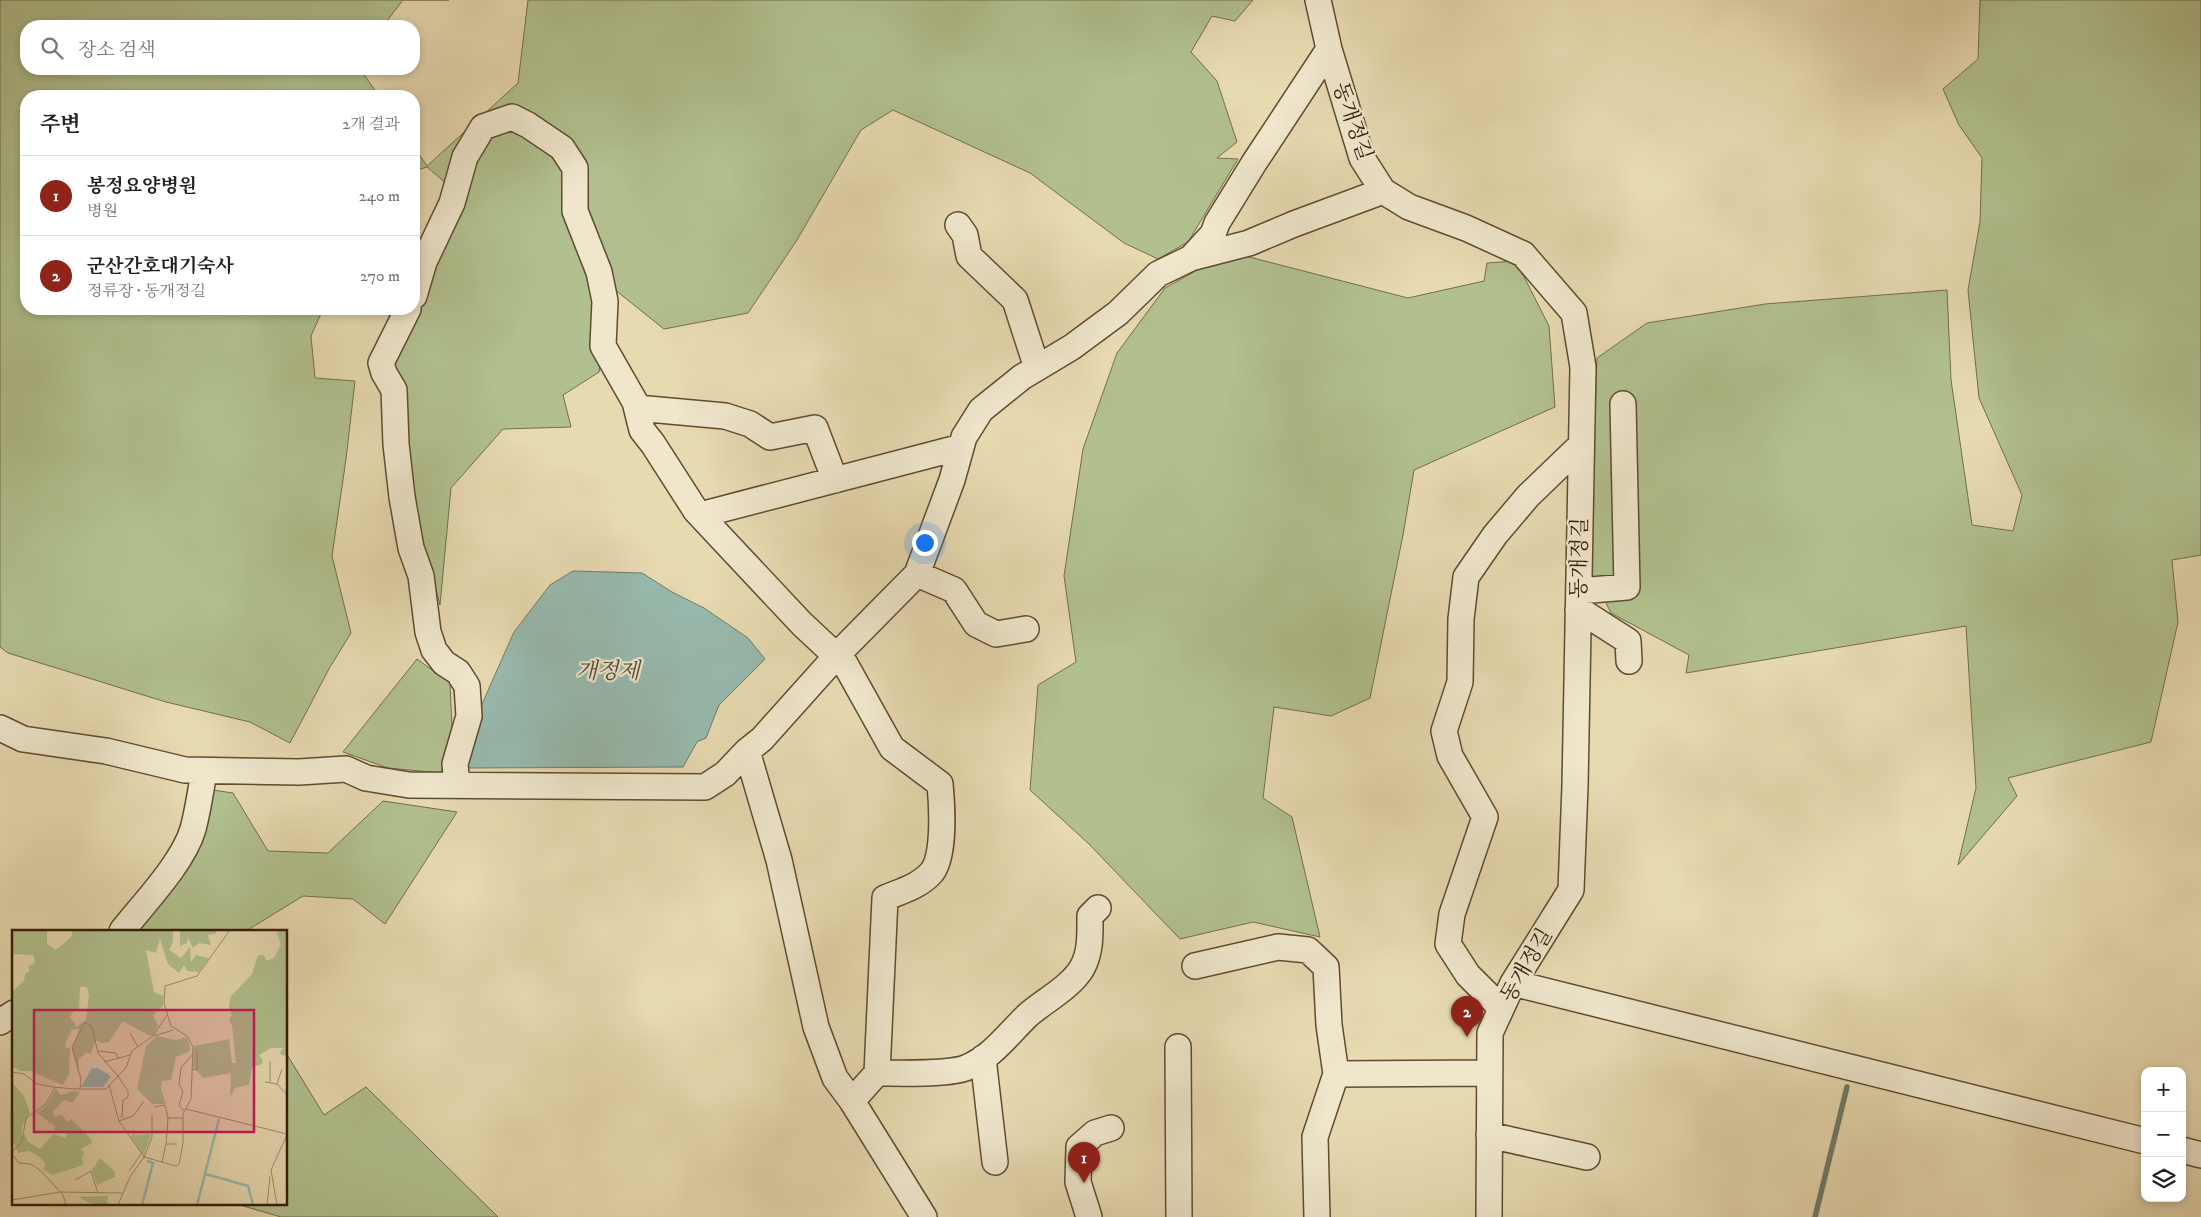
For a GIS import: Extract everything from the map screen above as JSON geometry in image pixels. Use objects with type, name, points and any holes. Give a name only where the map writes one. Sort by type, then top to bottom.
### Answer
[{"type":"street","name":"동개정길","points":[[1318,0],[1329,49],[1362,158],[1383,191],[1409,208],[1466,228],[1523,254],[1574,313],[1583,367],[1575,786],[1571,890],[1513,983],[1490,1033],[1489,1217]]},
{"type":"street","points":[[1191,258],[1213,234],[1217,223],[1254,163],[1329,49]]},
{"type":"street","points":[[420,276],[424,262],[452,203],[465,157],[483,127],[512,117],[528,125],[562,148],[575,168],[575,211],[599,272],[605,301],[603,346],[637,408],[642,430],[700,515],[802,624],[832,652],[839,653]]},
{"type":"street","points":[[0,728],[23,739],[106,751],[185,770],[299,772],[346,769],[366,778],[395,784],[705,787],[725,774],[747,751],[762,739],[839,653],[918,574],[952,480],[964,437],[981,410],[1037,368],[1072,347],[1118,313],[1158,274],[1191,258],[1249,244],[1294,224],[1383,191]]},
{"type":"street","points":[[958,225],[965,235],[969,256],[1015,300],[1037,368]]},
{"type":"street","points":[[405,315],[381,363],[384,373],[394,390],[396,444],[402,497],[411,548],[421,576],[428,632],[434,650],[444,664],[458,672],[466,686],[469,716],[455,764],[457,786]]},
{"type":"street","points":[[1579,600],[1627,587],[1623,404]]},
{"type":"street","points":[[637,408],[725,416],[750,424],[770,438],[815,428],[835,480]]},
{"type":"street","points":[[1501,1008],[1468,975],[1448,944],[1452,914],[1485,818],[1450,756],[1444,732],[1460,682],[1461,619],[1466,577],[1495,535],[1528,496],[1581,445]]},
{"type":"street","points":[[700,515],[961,447]]},
{"type":"street","points":[[918,574],[954,590],[976,624],[996,634],[1026,629]]},
{"type":"street","points":[[1579,600],[1628,641],[1629,661]]},
{"type":"street","points":[[839,653],[892,748],[940,784],[942,804],[938,856],[933,871],[916,886],[885,898],[877,1073],[852,1101]]},
{"type":"street","points":[[747,751],[779,860],[816,1027],[835,1078],[852,1101],[924,1217]]},
{"type":"street","points":[[123,930],[155,892],[176,862],[193,830],[204,771]]},
{"type":"street","points":[[877,1073],[927,1073],[975,1063],[992,1052],[1029,1015],[1059,992],[1082,968],[1090,944],[1090,916],[1098,908]]},
{"type":"street","points":[[1195,966],[1278,947],[1308,950],[1326,967],[1329,1026],[1336,1074],[1315,1136],[1317,1217]]},
{"type":"street","points":[[1513,983],[2141,1140]]},
{"type":"street","points":[[0,1022],[12,1014]]},
{"type":"street","points":[[1178,1047],[1178,1217]]},
{"type":"street","points":[[975,1063],[995,1162]]},
{"type":"street","points":[[1336,1074],[1490,1073]]},
{"type":"street","points":[[1090,1217],[1078,1182],[1079,1147],[1094,1132],[1111,1128]]},
{"type":"street","points":[[1490,1135],[1587,1157]]},
{"type":"street","points":[[2186,1151],[2201,1155]]},
{"type":"green space","points":[[0,0],[403,0],[388,20],[20,20],[20,75],[364,75],[375,90],[20,90],[20,315],[320,315],[311,336],[315,378],[355,381],[332,556],[351,633],[330,667],[290,743],[250,722],[166,702],[8,653],[0,647]]},
{"type":"green space","points":[[528,0],[1253,0],[1235,21],[1212,16],[1191,52],[1217,81],[1237,142],[1217,158],[1238,159],[1188,242],[1158,259],[1124,243],[1030,173],[893,110],[861,130],[797,240],[748,313],[664,329],[614,289],[599,372],[563,395],[571,427],[503,429],[451,488],[440,605],[381,392],[405,315],[420,315],[420,269],[447,184],[427,167],[420,169],[420,156],[427,166],[518,83]]},
{"type":"green space","points":[[1980,0],[2201,0],[2201,555],[2172,560],[2178,622],[2151,742],[2008,778],[2017,796],[1958,865],[1976,788],[1966,626],[1686,673],[1689,655],[1611,613],[1589,569],[1597,358],[1647,323],[1765,304],[1947,290],[1951,380],[1972,525],[2013,531],[2022,495],[1979,398],[1968,290],[1980,222],[1982,158],[1959,125],[1943,89],[1978,59]]},
{"type":"green space","points":[[1230,252],[1408,298],[1484,281],[1487,263],[1516,261],[1549,326],[1555,407],[1414,470],[1403,535],[1370,698],[1331,716],[1274,707],[1263,798],[1292,817],[1320,937],[1253,922],[1180,939],[1089,844],[1030,790],[1038,685],[1076,662],[1064,576],[1083,449],[1117,353],[1165,288]]},
{"type":"green space","points":[[417,659],[450,683],[452,728],[441,773],[388,768],[343,752]]},
{"type":"green space","points":[[213,790],[233,793],[268,851],[328,853],[383,801],[457,812],[385,924],[353,899],[303,896],[248,930],[136,930]]},
{"type":"green space","points":[[288,1056],[324,1115],[366,1087],[498,1217],[281,1217],[236,1204],[288,1204]]},
{"type":"water","name":"개정제","points":[[573,571],[642,573],[672,592],[704,608],[748,638],[765,659],[719,705],[706,738],[697,742],[683,767],[466,768],[478,713],[514,632],[550,585]]},
{"type":"waterway","points":[[1815,1217],[1847,1087]]},
{"type":"place","name":"군산간호대기숙사","points":[[1467,1037]]},
{"type":"place","name":"봉정요양병원","points":[[1084,1183]]}]
